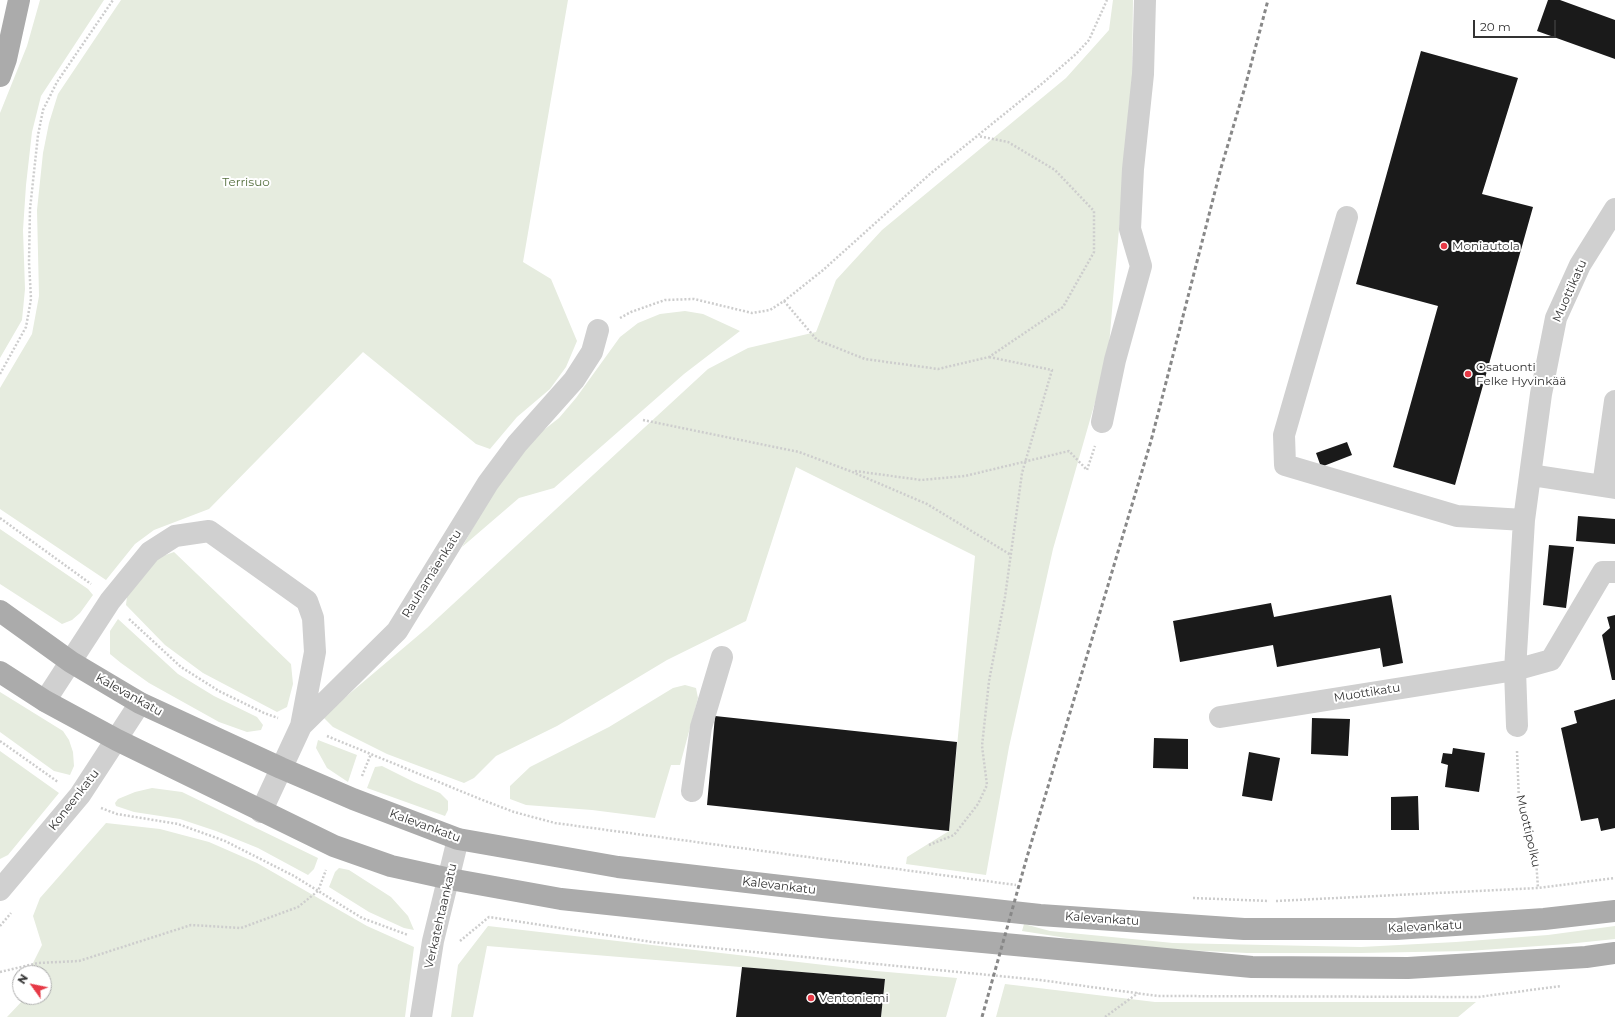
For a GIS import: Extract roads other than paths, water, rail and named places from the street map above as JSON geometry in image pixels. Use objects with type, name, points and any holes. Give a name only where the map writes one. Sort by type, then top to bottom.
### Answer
[{"type":"main road","points":[[0,76],[6,59],[20,0]]},
{"type":"main road","name":"Kalevankatu","points":[[0,611],[71,662],[140,703],[280,768],[352,799],[458,839],[618,867],[893,900],[1040,915],[1244,929],[1396,929],[1544,919],[1615,911]]},
{"type":"main road","points":[[0,672],[45,701],[117,740],[261,812],[334,846],[391,866],[450,879],[561,899],[832,928],[1252,967],[1408,968],[1586,958],[1615,953]]},
{"type":"street","points":[[1102,422],[1115,360],[1141,266],[1130,229],[1133,170],[1143,74],[1145,0]]},
{"type":"street","name":"Muottikatu","points":[[1517,726],[1515,670],[1524,520],[1541,394],[1556,318],[1580,265],[1615,209]]},
{"type":"street","points":[[1347,217],[1284,435],[1285,465],[1457,516],[1524,520]]},
{"type":"street","name":"Rauhamäenkatu","points":[[261,812],[280,768],[301,726],[397,631],[488,483],[517,444],[574,380],[592,352],[598,330]]},
{"type":"street","points":[[1531,475],[1609,487],[1615,401]]},
{"type":"street","points":[[45,701],[110,601],[150,552],[175,536],[209,531],[307,601],[313,618],[315,652],[301,726]]},
{"type":"street","points":[[1515,670],[1551,660],[1603,572],[1615,572]]},
{"type":"street","points":[[692,791],[701,727],[722,657]]},
{"type":"street","name":"Muottikatu","points":[[1220,716],[1515,670]]},
{"type":"street","name":"Koneenkatu","points":[[0,890],[80,795],[140,703]]},
{"type":"street","name":"Verkatehtaankatu","points":[[421,1017],[433,940],[450,879],[458,839]]},
{"type":"railway","points":[[982,1017],[1027,857],[1151,441],[1221,168],[1245,87],[1268,0]]},
{"type":"place","name":"Moniautola","points":[[1444,246]]},
{"type":"place","name":"Osatuonti Felke Hyvinkää","points":[[1468,374]]},
{"type":"place","name":"Ventoniemi","points":[[811,998]]},
{"type":"park label","name":"Terrisuo","points":[[246,182]]}]
